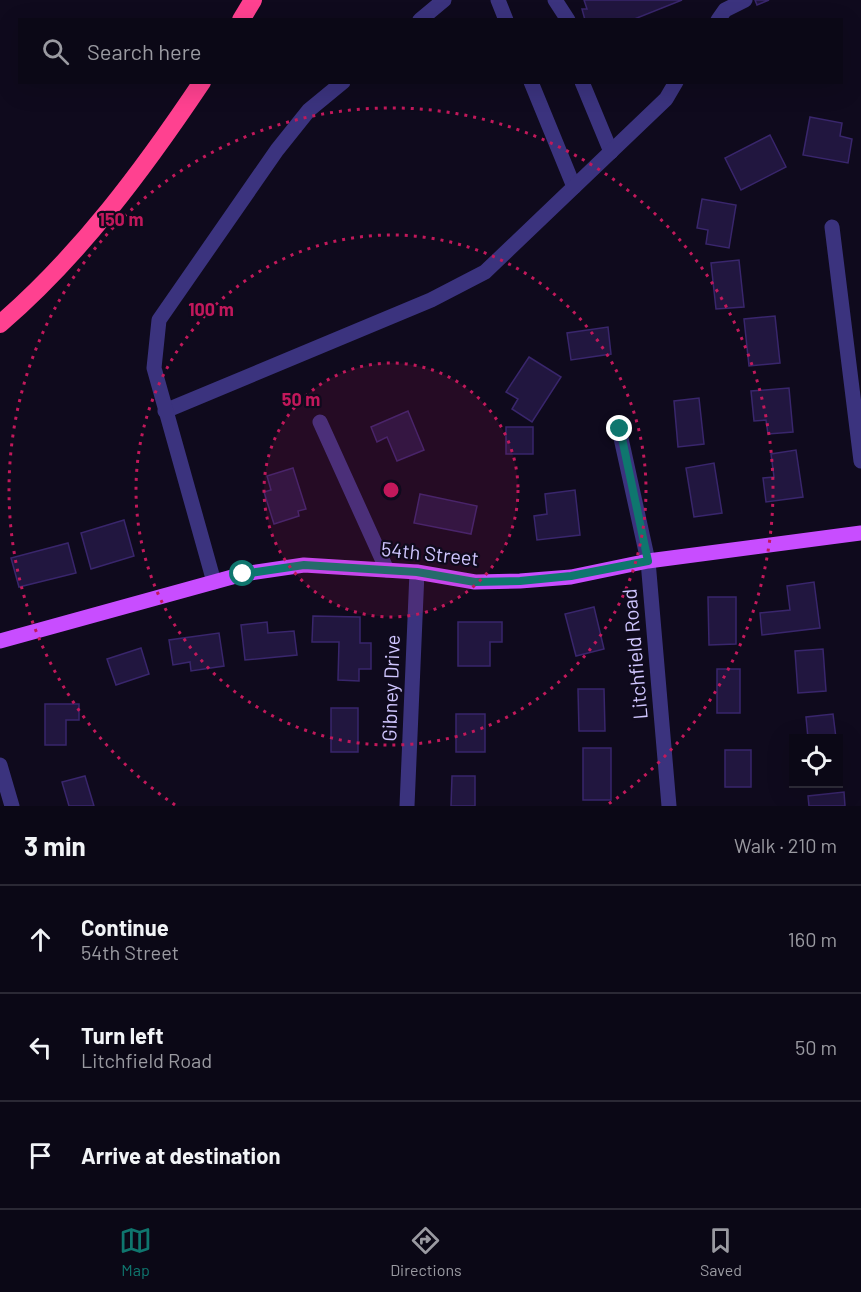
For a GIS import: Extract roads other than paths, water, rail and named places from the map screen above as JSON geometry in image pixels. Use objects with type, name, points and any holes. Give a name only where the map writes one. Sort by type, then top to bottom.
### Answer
[{"type":"highway","points":[[242,18],[253,0]]},
{"type":"highway","points":[[0,324],[51,276],[92,231],[164,139],[201,84]]},
{"type":"main road","name":"54th Street","points":[[0,641],[243,574],[304,565],[417,572],[475,582],[520,581],[571,576],[648,561],[861,533]]},
{"type":"street","points":[[422,18],[444,0]]},
{"type":"street","points":[[498,0],[505,18]]},
{"type":"street","points":[[555,0],[567,18]]},
{"type":"street","points":[[719,18],[725,10],[745,0]]},
{"type":"street","points":[[214,582],[154,368],[159,320],[277,150],[309,110],[341,84]]},
{"type":"street","points":[[532,84],[574,187]]},
{"type":"street","points":[[583,84],[611,152]]},
{"type":"street","points":[[165,411],[431,300],[485,272],[666,99],[675,84]]},
{"type":"street","points":[[832,227],[861,460]]},
{"type":"street","points":[[320,422],[387,570]]},
{"type":"street","name":"Litchfield Road","points":[[620,429],[648,561],[669,806]]},
{"type":"street","name":"Gibney Drive","points":[[407,806],[417,572]]},
{"type":"street","points":[[0,765],[12,806]]}]
